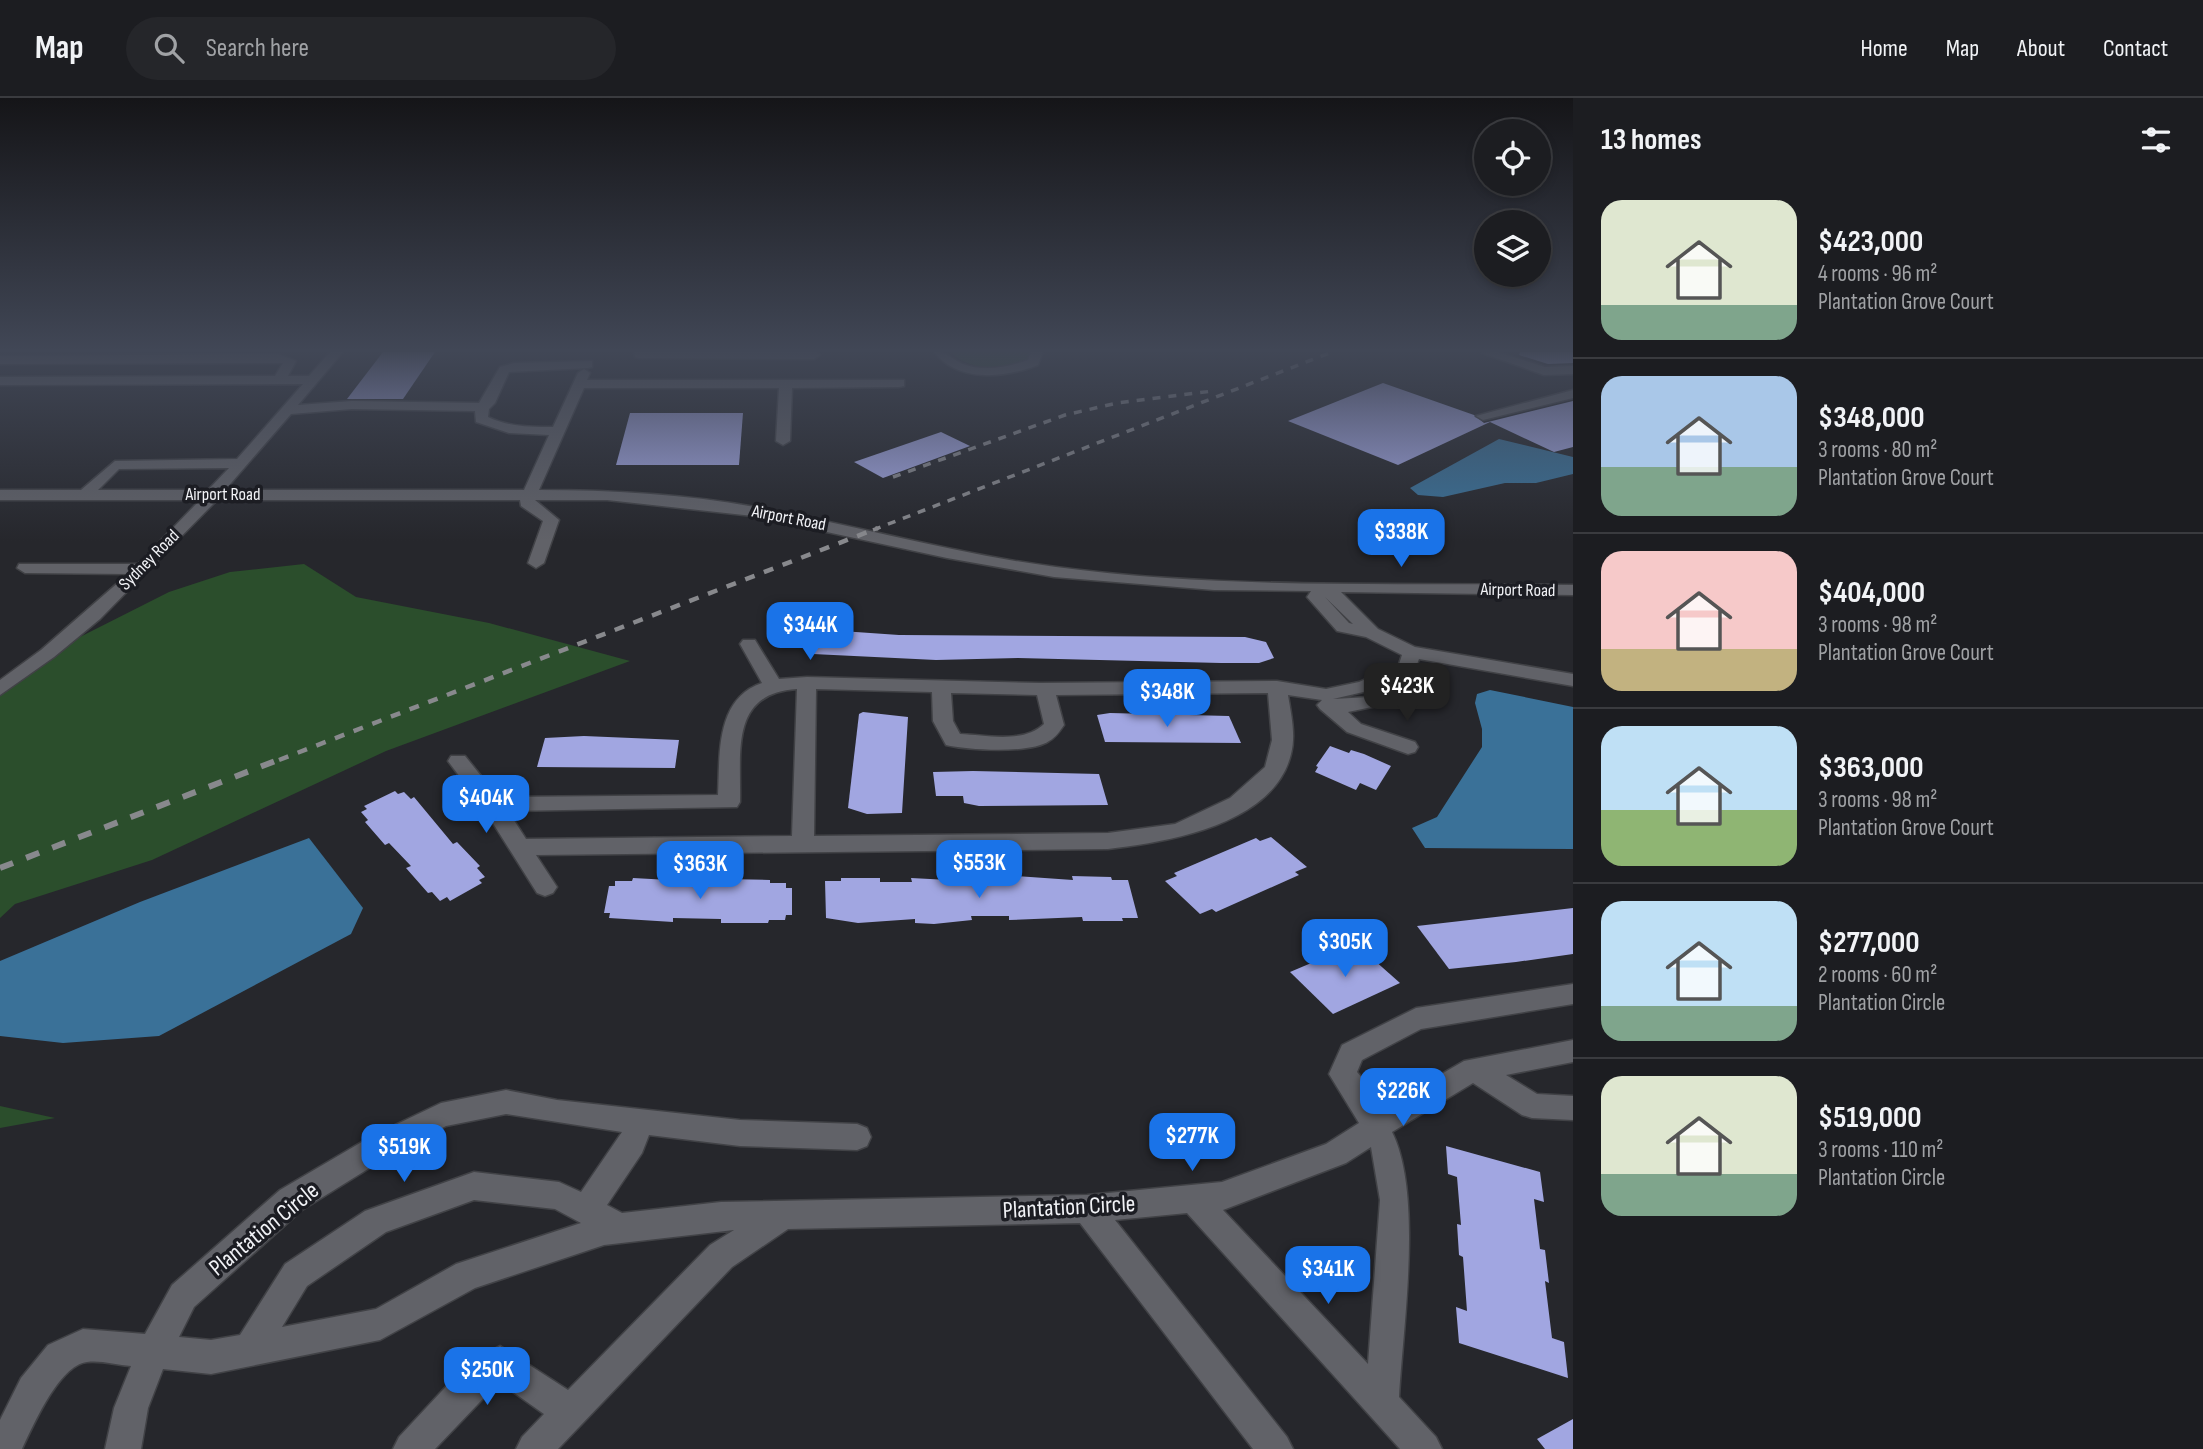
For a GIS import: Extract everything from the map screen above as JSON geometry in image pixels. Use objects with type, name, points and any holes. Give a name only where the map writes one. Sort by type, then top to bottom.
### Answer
[{"type":"street","name":"Sydney Road","points":[[0,689],[85,623],[141,569],[214,495],[283,415]]},
{"type":"street","points":[[481,415],[481,419],[492,425],[513,430],[558,431]]},
{"type":"street","points":[[536,563],[551,520],[529,508],[526,503],[565,415]]},
{"type":"street","points":[[783,441],[784,415]]},
{"type":"street","points":[[1483,416],[1487,415]]},
{"type":"street","points":[[86,494],[115,465],[242,463]]},
{"type":"street","points":[[0,508],[7,495]]},
{"type":"street","name":"Airport Road","points":[[7,495],[607,495],[752,510],[947,554],[1054,572],[1177,583],[1573,590]]},
{"type":"street","points":[[25,568],[141,569]]},
{"type":"street","points":[[492,804],[729,802],[733,723],[744,704],[760,690],[807,682],[1278,694],[1369,710],[1412,701],[1420,693],[1406,667],[1372,633],[1343,627],[1316,597],[1322,587]]},
{"type":"street","points":[[749,644],[774,687]]},
{"type":"street","points":[[1332,702],[1406,667],[1573,680]]},
{"type":"street","points":[[803,844],[807,682]]},
{"type":"street","points":[[941,687],[943,721],[953,740],[1009,743],[1041,738],[1054,725],[1045,688]]},
{"type":"street","points":[[519,846],[1108,841],[1178,831],[1222,813],[1272,777],[1280,758],[1284,729],[1278,694]]},
{"type":"street","points":[[1332,702],[1354,728],[1408,747]]},
{"type":"street","points":[[458,761],[492,804],[545,887]]},
{"type":"street","points":[[1382,1404],[1395,1200],[1385,1147],[1360,1095],[1343,1074],[1351,1053],[1416,1018],[1573,994]]},
{"type":"street","name":"Plantation Circle","points":[[4,1449],[33,1390],[60,1357],[83,1345],[211,1357],[380,1324],[467,1275],[604,1230],[721,1216],[1087,1209],[1222,1196],[1336,1154],[1474,1069],[1573,1051]]},
{"type":"street","points":[[1474,1069],[1532,1106],[1573,1108]]},
{"type":"street","name":"Plantation Circle","points":[[123,1449],[131,1408],[153,1353],[184,1296],[291,1200],[382,1144],[441,1115],[506,1102],[639,1122],[740,1133],[857,1138]]},
{"type":"street","points":[[586,1210],[632,1144],[639,1122]]},
{"type":"street","points":[[249,1350],[296,1275],[376,1221],[474,1186],[559,1196],[620,1228]]},
{"type":"street","points":[[1193,1199],[1424,1449]]},
{"type":"street","points":[[1087,1209],[1275,1449]]},
{"type":"street","points":[[534,1449],[721,1256],[783,1215]]},
{"type":"street","points":[[411,1449],[480,1375],[500,1363],[570,1412]]},
{"type":"green space","points":[[304,564],[356,597],[489,623],[630,661],[386,751],[152,860],[15,904],[0,918],[0,696],[68,643],[169,592],[230,572]]},
{"type":"green space","points":[[0,1106],[55,1118],[0,1128]]},
{"type":"water","points":[[1499,439],[1573,457],[1573,474],[1536,483],[1505,483],[1443,497],[1418,495],[1410,488]]},
{"type":"water","points":[[1490,690],[1573,707],[1573,849],[1425,848],[1412,828],[1437,817],[1482,747],[1482,729],[1475,703],[1477,694]]},
{"type":"water","points":[[309,838],[363,908],[351,934],[159,1036],[63,1043],[0,1036],[0,961],[140,902]]},
{"type":"building","points":[[629,415],[743,415],[739,465],[616,465]]},
{"type":"building","points":[[1303,415],[1474,415],[1484,423],[1516,415],[1573,415],[1573,447],[1554,452],[1490,422],[1398,465],[1288,421]]},
{"type":"building","points":[[941,432],[970,446],[883,478],[854,462]]},
{"type":"building","points":[[827,630],[899,635],[1245,637],[1266,642],[1274,658],[1259,663],[1018,658],[936,660],[813,654],[813,651],[808,651],[810,635]]},
{"type":"building","points":[[863,712],[908,717],[902,813],[867,814],[848,808],[859,714]]},
{"type":"building","points":[[1097,715],[1229,716],[1241,743],[1105,742]]},
{"type":"building","points":[[584,736],[679,740],[675,768],[537,767],[545,738]]},
{"type":"building","points":[[1330,746],[1349,753],[1351,750],[1364,754],[1391,766],[1376,790],[1360,783],[1356,790],[1315,772],[1318,767],[1316,766]]},
{"type":"building","points":[[933,772],[1099,774],[1108,805],[979,806],[964,803],[963,796],[936,796]]},
{"type":"building","points":[[395,791],[398,794],[404,792],[411,799],[414,797],[453,844],[457,842],[480,866],[477,868],[485,877],[479,880],[482,883],[450,901],[447,897],[440,901],[432,892],[428,893],[406,868],[411,866],[389,843],[385,845],[365,822],[368,820],[361,812],[367,809],[364,806]]},
{"type":"building","points":[[1271,837],[1307,867],[1295,872],[1299,875],[1216,912],[1212,909],[1200,914],[1165,881],[1177,876],[1174,873],[1256,838],[1260,841]]},
{"type":"building","points":[[1002,875],[1073,880],[1072,876],[1111,877],[1112,880],[1128,880],[1138,918],[1122,918],[1123,921],[1083,921],[1082,917],[1009,920],[1009,916],[971,916],[972,920],[934,924],[915,923],[915,919],[858,923],[826,918],[825,881],[841,881],[841,878],[880,878],[880,882],[912,882],[911,878],[987,882],[987,879],[1002,879]]},
{"type":"building","points":[[633,878],[724,883],[724,879],[770,880],[770,883],[786,883],[786,888],[792,888],[792,915],[786,915],[785,920],[769,920],[768,923],[721,923],[721,919],[673,918],[673,922],[609,918],[610,913],[604,913],[609,886],[615,886],[615,881],[632,881]]},
{"type":"building","points":[[1573,908],[1573,954],[1516,962],[1449,969],[1417,926]]},
{"type":"building","points":[[1356,944],[1400,983],[1333,1014],[1290,972]]},
{"type":"building","points":[[1446,1146],[1540,1172],[1544,1202],[1534,1199],[1540,1249],[1545,1250],[1549,1283],[1545,1281],[1552,1338],[1564,1342],[1568,1378],[1459,1343],[1456,1307],[1467,1311],[1463,1257],[1459,1255],[1457,1224],[1461,1225],[1457,1177],[1448,1174]]},
{"type":"building","points":[[1573,1419],[1573,1449],[1545,1449],[1537,1439]]},
{"type":"railway","points":[[893,477],[1065,415]]},
{"type":"railway","points":[[873,530],[1169,415]]},
{"type":"railway","points":[[279,760],[878,528]]},
{"type":"railway","points":[[0,868],[283,758]]}]
